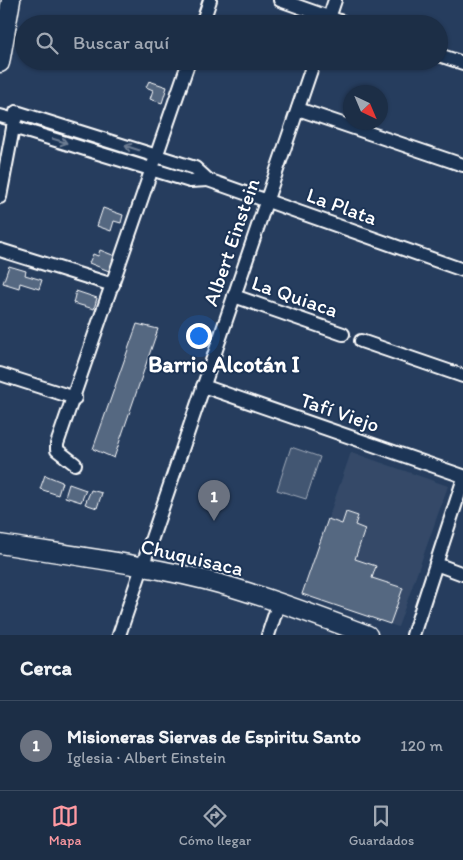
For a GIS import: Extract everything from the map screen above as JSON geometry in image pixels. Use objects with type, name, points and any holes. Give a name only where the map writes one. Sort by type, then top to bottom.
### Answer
[{"type":"street","points":[[0,63],[2,41],[11,0]]},
{"type":"street","points":[[205,15],[210,0]]},
{"type":"street","points":[[280,0],[316,15]]},
{"type":"street","points":[[330,15],[335,0]]},
{"type":"street","points":[[448,58],[463,63]]},
{"type":"street","points":[[75,464],[57,450],[57,444],[75,398],[186,70]]},
{"type":"street","name":"Albert Einstein","points":[[119,635],[311,70]]},
{"type":"street","points":[[298,109],[463,165]]},
{"type":"street","points":[[0,116],[157,156],[195,168],[208,180]]},
{"type":"street","points":[[15,119],[152,170],[190,181],[208,180]]},
{"type":"street","points":[[0,197],[15,119]]},
{"type":"street","name":"La Plata","points":[[208,180],[463,270]]},
{"type":"street","points":[[0,250],[113,285]]},
{"type":"street","name":"La Quiaca","points":[[234,296],[343,334]]},
{"type":"street","points":[[361,341],[463,376]]},
{"type":"street","points":[[0,374],[75,398]]},
{"type":"street","name":"Tafí Viejo","points":[[203,386],[463,476]]},
{"type":"street","points":[[413,635],[463,481]]},
{"type":"street","name":"Chuquisaca","points":[[0,544],[142,567],[223,585],[279,602],[368,635]]},
{"type":"street","points":[[436,564],[463,574]]},
{"type":"street","points":[[268,635],[279,602]]},
{"type":"shaded area","points":[[291,447],[320,457],[306,499],[277,490]]},
{"type":"shaded area","points":[[351,452],[448,486],[398,627],[302,594]]},
{"type":"building","points":[[149,81],[167,87],[162,103],[150,99],[153,90],[146,87]]},
{"type":"building","points":[[103,208],[123,215],[121,223],[114,221],[111,231],[97,226]]},
{"type":"building","points":[[100,250],[115,256],[109,271],[89,263],[93,254],[98,256]]},
{"type":"building","points":[[9,266],[26,271],[25,275],[42,280],[39,289],[20,283],[19,288],[3,283]]},
{"type":"building","points":[[76,291],[97,298],[94,309],[73,303]]},
{"type":"building","points":[[137,324],[158,329],[114,458],[93,449]]},
{"type":"building","points":[[45,475],[62,482],[58,495],[40,489]]},
{"type":"building","points":[[69,484],[86,490],[81,502],[65,497]]},
{"type":"building","points":[[91,490],[102,493],[97,508],[85,504]]},
{"type":"building","points":[[346,512],[358,516],[355,525],[365,529],[355,559],[376,566],[372,578],[403,588],[390,624],[302,594],[328,519],[342,524]]},
{"type":"place","name":"Misioneras Siervas de Espiritu Santo","points":[[214,521]]},
{"type":"district","name":"Barrio Alcotán I","points":[[224,364]]}]
